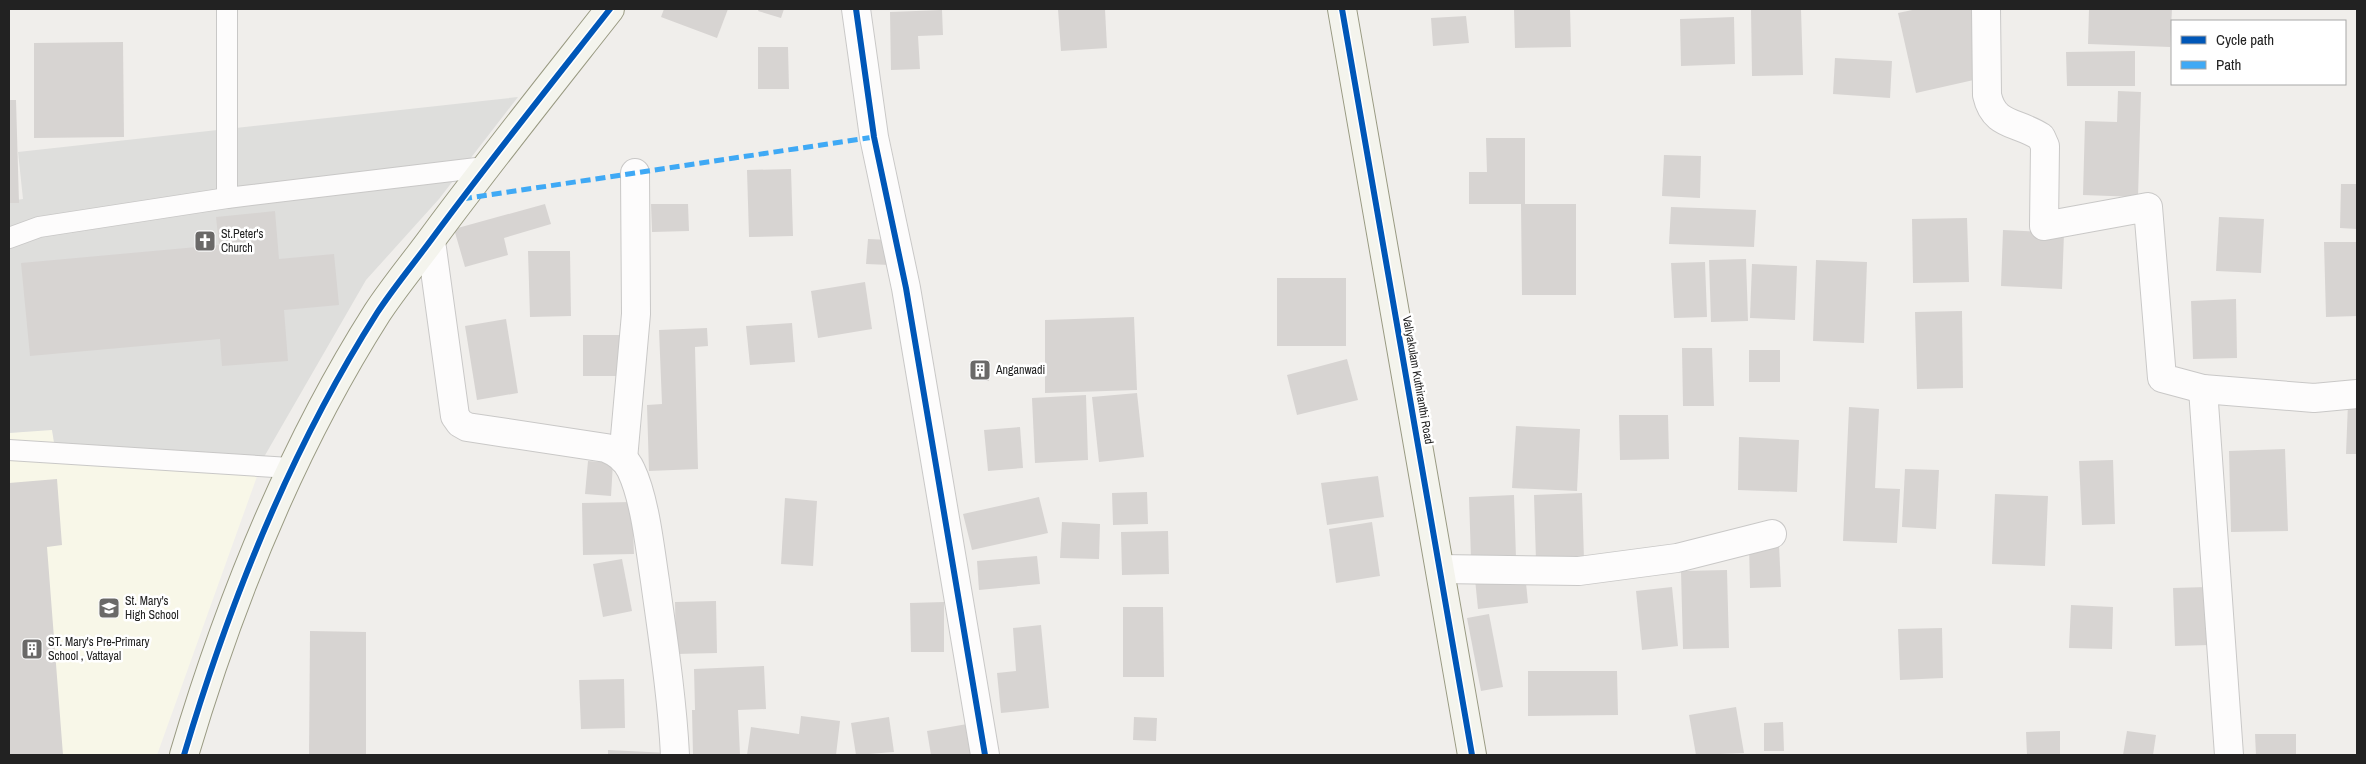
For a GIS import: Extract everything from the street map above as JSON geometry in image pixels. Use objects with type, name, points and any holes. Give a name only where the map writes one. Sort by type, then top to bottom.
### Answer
[{"type":"street","points":[[184,755],[203,689],[256,548],[290,468],[378,312],[485,167],[610,9]]},
{"type":"street","points":[[856,9],[874,137],[906,288],[985,755]]},
{"type":"street","name":"Valiyakulam Kuthiranthi Road","points":[[1342,9],[1472,755]]},
{"type":"street","points":[[1986,9],[1987,95],[1990,107],[1996,116],[2041,137],[2044,146],[2044,226],[2148,207],[2162,378],[2203,389],[2314,398],[2357,394]]},
{"type":"street","points":[[623,459],[636,314],[634,173]]},
{"type":"street","points":[[431,240],[455,416],[460,423],[467,427],[606,448],[614,451],[630,469],[638,491],[650,552],[673,708],[675,755]]},
{"type":"street","points":[[2203,389],[2229,755]]},
{"type":"street","points":[[1440,569],[1579,571],[1677,558],[1772,534]]},
{"type":"lane","points":[[227,9],[227,198]]},
{"type":"lane","points":[[9,238],[39,227],[227,198],[485,167]]},
{"type":"lane","points":[[9,450],[290,468]]},
{"type":"shaded area","name":"St.Peter's Church","points":[[518,97],[439,199],[366,280],[264,457],[57,461],[52,430],[9,433],[9,201],[23,199],[18,152]]},
{"type":"shaded area","name":"St. Mary's High School","points":[[52,429],[57,461],[264,457],[157,755],[9,755],[9,433]]},
{"type":"building","points":[[664,9],[728,9],[717,38],[661,17]]},
{"type":"building","points":[[759,9],[784,9],[781,18],[758,11]]},
{"type":"building","points":[[1058,9],[1105,9],[1107,48],[1061,51]]},
{"type":"building","points":[[1514,9],[1570,9],[1571,47],[1515,48]]},
{"type":"building","points":[[1751,9],[1801,9],[1803,75],[1752,76]]},
{"type":"building","points":[[1917,9],[1971,9],[1987,77],[1916,93],[1898,13]]},
{"type":"building","points":[[2089,9],[2172,9],[2170,47],[2088,44]]},
{"type":"building","points":[[942,10],[943,35],[918,36],[920,69],[891,70],[890,12]]},
{"type":"building","points":[[1466,16],[1469,43],[1433,46],[1431,18]]},
{"type":"building","points":[[1734,17],[1735,64],[1681,66],[1680,19]]},
{"type":"building","points":[[123,42],[124,137],[34,138],[34,43]]},
{"type":"building","points":[[758,47],[788,47],[789,89],[758,89]]},
{"type":"building","points":[[2135,51],[2135,86],[2067,86],[2066,52]]},
{"type":"building","points":[[1835,58],[1892,61],[1890,98],[1833,94]]},
{"type":"building","points":[[2118,91],[2141,92],[2138,197],[2083,195],[2085,121],[2117,122]]},
{"type":"building","points":[[9,100],[16,100],[19,203],[9,203]]},
{"type":"building","points":[[1486,138],[1525,138],[1525,204],[1576,204],[1576,295],[1522,295],[1521,204],[1469,204],[1469,172],[1487,172]]},
{"type":"building","points":[[1664,155],[1701,156],[1700,198],[1662,196]]},
{"type":"building","points":[[791,169],[793,236],[749,237],[747,170]]},
{"type":"building","points":[[2341,184],[2357,184],[2357,229],[2340,228]]},
{"type":"building","points":[[545,204],[551,224],[504,238],[508,255],[465,267],[454,229]]},
{"type":"building","points":[[651,204],[688,204],[689,231],[652,232]]},
{"type":"building","points":[[1671,207],[1756,210],[1754,247],[1669,244]]},
{"type":"building","points":[[275,211],[279,259],[334,254],[339,305],[284,310],[288,361],[222,366],[220,339],[30,356],[21,263],[219,245],[216,217]]},
{"type":"building","points":[[2219,217],[2264,219],[2261,273],[2216,271]]},
{"type":"building","points":[[1967,218],[1969,282],[1913,283],[1912,219]]},
{"type":"building","points":[[2003,230],[2064,233],[2062,289],[2001,286]]},
{"type":"building","points":[[868,239],[891,240],[890,265],[866,264]]},
{"type":"building","points":[[2324,242],[2357,242],[2357,316],[2326,317]]},
{"type":"building","points":[[528,251],[570,251],[571,316],[530,317]]},
{"type":"building","points":[[1746,259],[1748,321],[1711,322],[1709,260]]},
{"type":"building","points":[[1816,260],[1867,262],[1864,343],[1813,341]]},
{"type":"building","points":[[1705,262],[1707,317],[1674,318],[1671,263]]},
{"type":"building","points":[[1752,264],[1797,266],[1795,320],[1750,318]]},
{"type":"building","points":[[1277,278],[1346,278],[1346,346],[1277,346]]},
{"type":"building","points":[[865,282],[872,329],[818,338],[811,291]]},
{"type":"building","points":[[2236,299],[2237,358],[2193,359],[2191,301]]},
{"type":"building","points":[[1962,311],[1963,388],[1917,389],[1915,312]]},
{"type":"building","points":[[1134,317],[1137,390],[1045,393],[1045,320]]},
{"type":"building","points":[[506,319],[518,393],[477,400],[465,326]]},
{"type":"building","points":[[792,323],[795,362],[750,365],[746,326]]},
{"type":"building","points":[[707,328],[708,346],[695,347],[698,469],[649,471],[647,405],[662,404],[659,330]]},
{"type":"building","points":[[583,335],[623,335],[623,376],[583,376]]},
{"type":"building","points":[[1682,348],[1712,348],[1714,406],[1683,406]]},
{"type":"building","points":[[1749,350],[1780,350],[1780,382],[1749,382]]},
{"type":"building","points":[[1347,359],[1358,400],[1297,415],[1287,375]]},
{"type":"building","name":"Anganwadi","points":[[990,360],[989,381],[970,379],[970,361]]},
{"type":"building","points":[[1137,393],[1144,457],[1099,462],[1092,397]]},
{"type":"building","points":[[1086,395],[1088,460],[1035,463],[1032,398]]},
{"type":"building","points":[[2348,403],[2357,403],[2357,454],[2346,454]]},
{"type":"building","points":[[1849,407],[1879,409],[1875,488],[1900,489],[1897,543],[1843,541]]},
{"type":"building","points":[[1619,415],[1668,415],[1669,459],[1620,460]]},
{"type":"building","points":[[1516,426],[1580,429],[1577,491],[1512,488]]},
{"type":"building","points":[[1020,427],[1023,468],[988,471],[984,430]]},
{"type":"building","points":[[1739,437],[1799,440],[1797,492],[1738,490]]},
{"type":"building","points":[[2285,449],[2288,531],[2231,532],[2229,451]]},
{"type":"building","points":[[2113,460],[2115,524],[2082,525],[2079,461]]},
{"type":"building","points":[[588,461],[613,463],[611,496],[585,494]]},
{"type":"building","points":[[1905,469],[1939,470],[1936,529],[1902,527]]},
{"type":"building","points":[[1378,476],[1384,517],[1327,525],[1321,483]]},
{"type":"building","name":"ST. Mary's Pre-Primary School , Vattayal","points":[[57,479],[62,545],[47,547],[63,755],[9,755],[9,483]]},
{"type":"building","points":[[1147,492],[1148,524],[1113,525],[1112,493]]},
{"type":"building","points":[[1582,493],[1584,560],[1536,561],[1534,495]]},
{"type":"building","points":[[1995,494],[2048,496],[2045,566],[1992,564]]},
{"type":"building","points":[[1514,495],[1516,559],[1471,559],[1469,497]]},
{"type":"building","points":[[1039,497],[1048,533],[972,550],[963,514]]},
{"type":"building","points":[[785,498],[817,501],[813,566],[781,564]]},
{"type":"building","points":[[632,502],[634,554],[583,555],[582,503]]},
{"type":"building","points":[[1062,522],[1100,524],[1099,559],[1060,558]]},
{"type":"building","points":[[1372,522],[1380,576],[1336,583],[1329,529]]},
{"type":"building","points":[[1168,531],[1169,574],[1122,575],[1121,532]]},
{"type":"building","points":[[1749,545],[1779,545],[1781,587],[1750,588]]},
{"type":"building","points":[[1037,556],[1040,584],[979,590],[977,561]]},
{"type":"building","points":[[622,559],[632,611],[603,617],[593,564]]},
{"type":"building","points":[[1727,570],[1729,648],[1683,649],[1681,571]]},
{"type":"building","points":[[1525,573],[1528,603],[1478,609],[1475,579]]},
{"type":"building","points":[[1672,587],[1678,646],[1642,650],[1636,591]]},
{"type":"building","points":[[2207,587],[2209,645],[2175,646],[2173,588]]},
{"type":"building","points":[[716,601],[717,653],[676,654],[675,602]]},
{"type":"building","points":[[944,602],[944,652],[911,652],[910,603]]},
{"type":"building","points":[[2071,605],[2113,607],[2112,649],[2069,648]]},
{"type":"building","points":[[1123,607],[1163,607],[1164,677],[1123,677]]},
{"type":"building","points":[[1489,614],[1503,687],[1481,691],[1467,618]]},
{"type":"building","points":[[1041,625],[1049,708],[1001,713],[997,673],[1016,671],[1013,628]]},
{"type":"building","points":[[1942,628],[1943,678],[1900,680],[1898,629]]},
{"type":"building","points":[[310,631],[366,632],[366,755],[309,755]]},
{"type":"building","points":[[764,666],[766,709],[738,710],[740,755],[693,755],[692,710],[695,710],[694,669]]},
{"type":"building","points":[[1528,671],[1617,671],[1618,715],[1528,716]]},
{"type":"building","points":[[624,679],[625,728],[581,729],[579,680]]},
{"type":"building","points":[[1736,707],[1744,753],[1696,755],[1689,715]]},
{"type":"building","points":[[801,716],[840,721],[836,755],[747,755],[751,727],[799,734]]},
{"type":"building","points":[[889,717],[894,752],[856,755],[851,723]]},
{"type":"building","points":[[1134,717],[1157,718],[1156,741],[1133,740]]},
{"type":"building","points":[[1783,722],[1784,751],[1764,751],[1764,723]]},
{"type":"building","points":[[973,723],[979,755],[931,755],[927,731]]},
{"type":"building","points":[[2060,731],[2060,755],[2027,755],[2026,732]]},
{"type":"building","points":[[2127,731],[2156,735],[2153,755],[2123,755]]},
{"type":"building","points":[[2255,734],[2296,734],[2296,755],[2256,755]]},
{"type":"building","points":[[608,750],[669,753],[669,755],[608,755]]},
{"type":"marked path","points":[[462,199],[874,137]]},
{"type":"cycle path","points":[[184,755],[221,640],[265,527],[290,472],[346,365],[397,284],[610,9]]},
{"type":"cycle path","points":[[856,9],[874,137],[906,288],[985,755]]},
{"type":"cycle path","points":[[1342,9],[1472,755]]},
{"type":"place","name":"St.Peter's Church","points":[[205,241]]},
{"type":"place","name":"Anganwadi","points":[[980,370]]},
{"type":"place","name":"St. Mary's High School","points":[[109,608]]},
{"type":"place","name":"ST. Mary's Pre-Primary School , Vattayal","points":[[32,649]]}]
